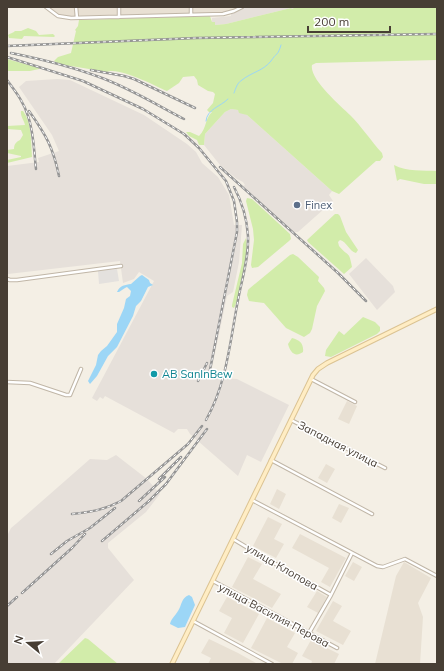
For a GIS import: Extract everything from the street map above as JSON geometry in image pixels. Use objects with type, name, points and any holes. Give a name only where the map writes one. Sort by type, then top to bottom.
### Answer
[{"type":"street","points":[[46,7],[58,16],[65,18],[223,14],[239,8]]},
{"type":"street","points":[[76,7],[76,18]]},
{"type":"street","points":[[119,7],[119,17]]},
{"type":"street","points":[[190,7],[191,15]]},
{"type":"street","points":[[7,279],[17,280],[121,266]]},
{"type":"street","points":[[174,663],[192,621],[310,379],[322,366],[437,309]]},
{"type":"street","points":[[7,382],[30,383],[70,395],[81,369]]},
{"type":"street","points":[[310,379],[356,402]]},
{"type":"street","name":"Западная улица","points":[[291,419],[385,468]]},
{"type":"street","points":[[271,460],[372,514]]},
{"type":"street","points":[[252,500],[377,566],[383,567],[405,559],[437,576]]},
{"type":"street","name":"улица Клопова","points":[[233,538],[263,557],[331,595]]},
{"type":"street","points":[[309,633],[331,595],[352,553]]},
{"type":"street","name":"улица Василия Перова","points":[[212,581],[337,648]]},
{"type":"street","points":[[192,621],[272,664]]},
{"type":"shaded area","points":[[49,7],[241,7],[223,13],[69,16],[58,14]]},
{"type":"shaded area","points":[[242,7],[297,8],[291,8],[226,24],[215,25],[212,22],[212,18],[231,16],[231,12]]},
{"type":"shaded area","points":[[57,79],[70,80],[144,115],[187,144],[196,152],[202,163],[218,177],[229,195],[234,225],[242,225],[239,262],[233,292],[227,296],[210,377],[237,379],[289,405],[261,462],[247,455],[238,476],[190,434],[187,429],[178,429],[174,433],[105,396],[103,399],[100,397],[97,401],[92,398],[154,281],[139,272],[134,279],[123,283],[120,261],[8,274],[7,272],[7,166],[39,162],[38,158],[59,151],[52,135],[19,87],[26,81]]},
{"type":"shaded area","points":[[231,109],[238,110],[247,115],[332,191],[329,195],[333,201],[298,232],[294,232],[243,186],[245,185],[243,182],[220,165],[204,145],[205,134],[225,112]]},
{"type":"shaded area","points":[[366,258],[393,286],[395,292],[377,310],[349,274]]},
{"type":"shaded area","points":[[117,269],[119,281],[99,284],[98,271]]},
{"type":"shaded area","points":[[347,401],[357,406],[349,424],[338,419]]},
{"type":"shaded area","points":[[116,455],[147,479],[160,494],[146,512],[108,543],[108,548],[134,580],[54,664],[7,664],[7,536],[11,528],[90,459],[107,460]]},
{"type":"shaded area","points":[[326,464],[335,469],[327,483],[318,478]]},
{"type":"shaded area","points":[[277,489],[286,494],[279,509],[270,504]]},
{"type":"shaded area","points":[[339,504],[349,508],[341,523],[332,518]]},
{"type":"shaded area","points":[[268,517],[282,524],[274,539],[284,544],[276,558],[253,546]]},
{"type":"shaded area","points":[[300,534],[346,558],[330,587],[321,582],[329,568],[292,548]]},
{"type":"shaded area","points":[[248,557],[262,564],[253,579],[281,594],[272,608],[232,587]]},
{"type":"shaded area","points":[[353,562],[362,567],[354,581],[345,576]]},
{"type":"shaded area","points":[[404,562],[431,578],[418,603],[423,617],[420,664],[375,664],[396,576]]},
{"type":"shaded area","points":[[317,591],[327,597],[318,613],[307,607]]},
{"type":"shaded area","points":[[227,597],[259,614],[243,643],[224,633],[232,618],[219,611]]},
{"type":"shaded area","points":[[333,601],[342,606],[333,621],[351,631],[343,645],[316,631]]},
{"type":"shaded area","points":[[267,618],[295,633],[287,647],[298,653],[292,664],[283,664],[251,648]]},
{"type":"shaded area","points":[[209,639],[256,663],[208,664],[211,658],[201,653]]},
{"type":"shaded area","points":[[311,640],[339,654],[334,664],[311,664],[312,661],[302,656]]},
{"type":"green space","points":[[296,7],[437,7],[437,60],[316,63],[312,65],[312,71],[320,85],[359,124],[382,153],[383,157],[380,161],[376,161],[339,194],[332,191],[247,115],[239,113],[238,110],[231,109],[225,112],[205,134],[204,145],[199,145],[197,140],[189,136],[186,132],[199,136],[202,133],[208,117],[212,112],[207,110],[213,103],[215,94],[198,85],[194,76],[183,77],[179,83],[167,91],[127,74],[59,64],[54,61],[58,57],[71,53],[75,30],[78,26],[79,20],[210,16],[212,22],[215,22],[215,25],[226,24]]},
{"type":"green space","points":[[28,28],[36,31],[39,35],[53,34],[55,36],[24,36],[22,39],[9,38],[8,35],[15,31],[21,31]]},
{"type":"green space","points":[[7,59],[39,69],[30,71],[7,71]]},
{"type":"green space","points":[[21,111],[23,111],[26,116],[30,127],[32,157],[7,163],[7,160],[21,157],[7,153],[7,150],[14,149],[14,146],[23,135],[21,130],[7,129],[7,126],[25,125]]},
{"type":"green space","points":[[394,165],[410,170],[437,171],[437,184],[424,184],[400,179],[397,181]]},
{"type":"green space","points":[[247,198],[252,199],[290,234],[291,239],[258,267],[252,268],[251,265],[254,240],[253,229],[246,201]]},
{"type":"green space","points":[[335,214],[340,216],[346,232],[358,250],[356,253],[342,241],[340,240],[338,242],[339,246],[349,256],[352,267],[344,274],[307,240]]},
{"type":"green space","points":[[246,238],[247,243],[243,273],[239,294],[234,308],[232,305],[242,263],[243,244]]},
{"type":"green space","points":[[293,254],[319,277],[318,281],[325,291],[317,306],[312,329],[310,333],[304,337],[286,328],[264,303],[249,301],[247,295],[250,288]]},
{"type":"green space","points":[[363,317],[375,322],[380,327],[380,331],[377,334],[331,357],[325,356],[326,350],[339,331],[344,335]]},
{"type":"green space","points":[[292,338],[301,343],[303,347],[303,352],[300,354],[293,353],[290,349],[288,344]]},
{"type":"green space","points":[[85,638],[88,639],[118,664],[58,664]]},
{"type":"water","points":[[142,275],[153,285],[148,287],[141,301],[136,306],[133,316],[117,347],[108,356],[97,376],[90,384],[88,381],[96,365],[98,355],[107,346],[117,332],[117,324],[126,299],[130,296],[131,291],[127,287],[117,292],[121,287],[131,284]]},
{"type":"water","points":[[189,595],[192,597],[195,605],[185,627],[178,628],[170,624],[183,600]]},
{"type":"waterway","points":[[234,93],[240,81],[268,64],[278,53],[281,45]]},
{"type":"waterway","points":[[206,121],[211,111],[228,99]]},
{"type":"railway","points":[[7,46],[196,38],[437,34]]},
{"type":"railway","points":[[11,53],[80,70],[113,82],[184,119]]},
{"type":"railway","points":[[7,57],[83,81],[143,109],[184,134],[199,148],[226,181],[234,201],[237,232],[209,375]]},
{"type":"railway","points":[[91,70],[134,79],[195,108]]},
{"type":"railway","points":[[7,80],[22,101],[30,122],[33,136],[36,169]]},
{"type":"railway","points":[[29,111],[48,142],[59,176]]},
{"type":"railway","points":[[220,167],[338,273],[366,301]]},
{"type":"railway","points":[[206,420],[219,391],[227,362],[245,268],[248,244],[245,217],[242,205],[234,187]]},
{"type":"railway","points":[[198,381],[207,363]]},
{"type":"railway","points":[[72,514],[109,507],[121,501],[188,444],[202,426]]},
{"type":"railway","points":[[102,541],[149,501],[166,484],[207,429]]},
{"type":"railway","points":[[159,479],[181,457]]},
{"type":"railway","points":[[139,501],[165,477]]},
{"type":"railway","points":[[51,554],[67,541],[90,528],[115,508]]},
{"type":"railway","points":[[22,593],[72,548],[85,534]]},
{"type":"railway","points":[[7,606],[17,597]]},
{"type":"place","name":"Finex","points":[[297,205]]},
{"type":"place","name":"AB SanInBew","points":[[154,374]]}]
